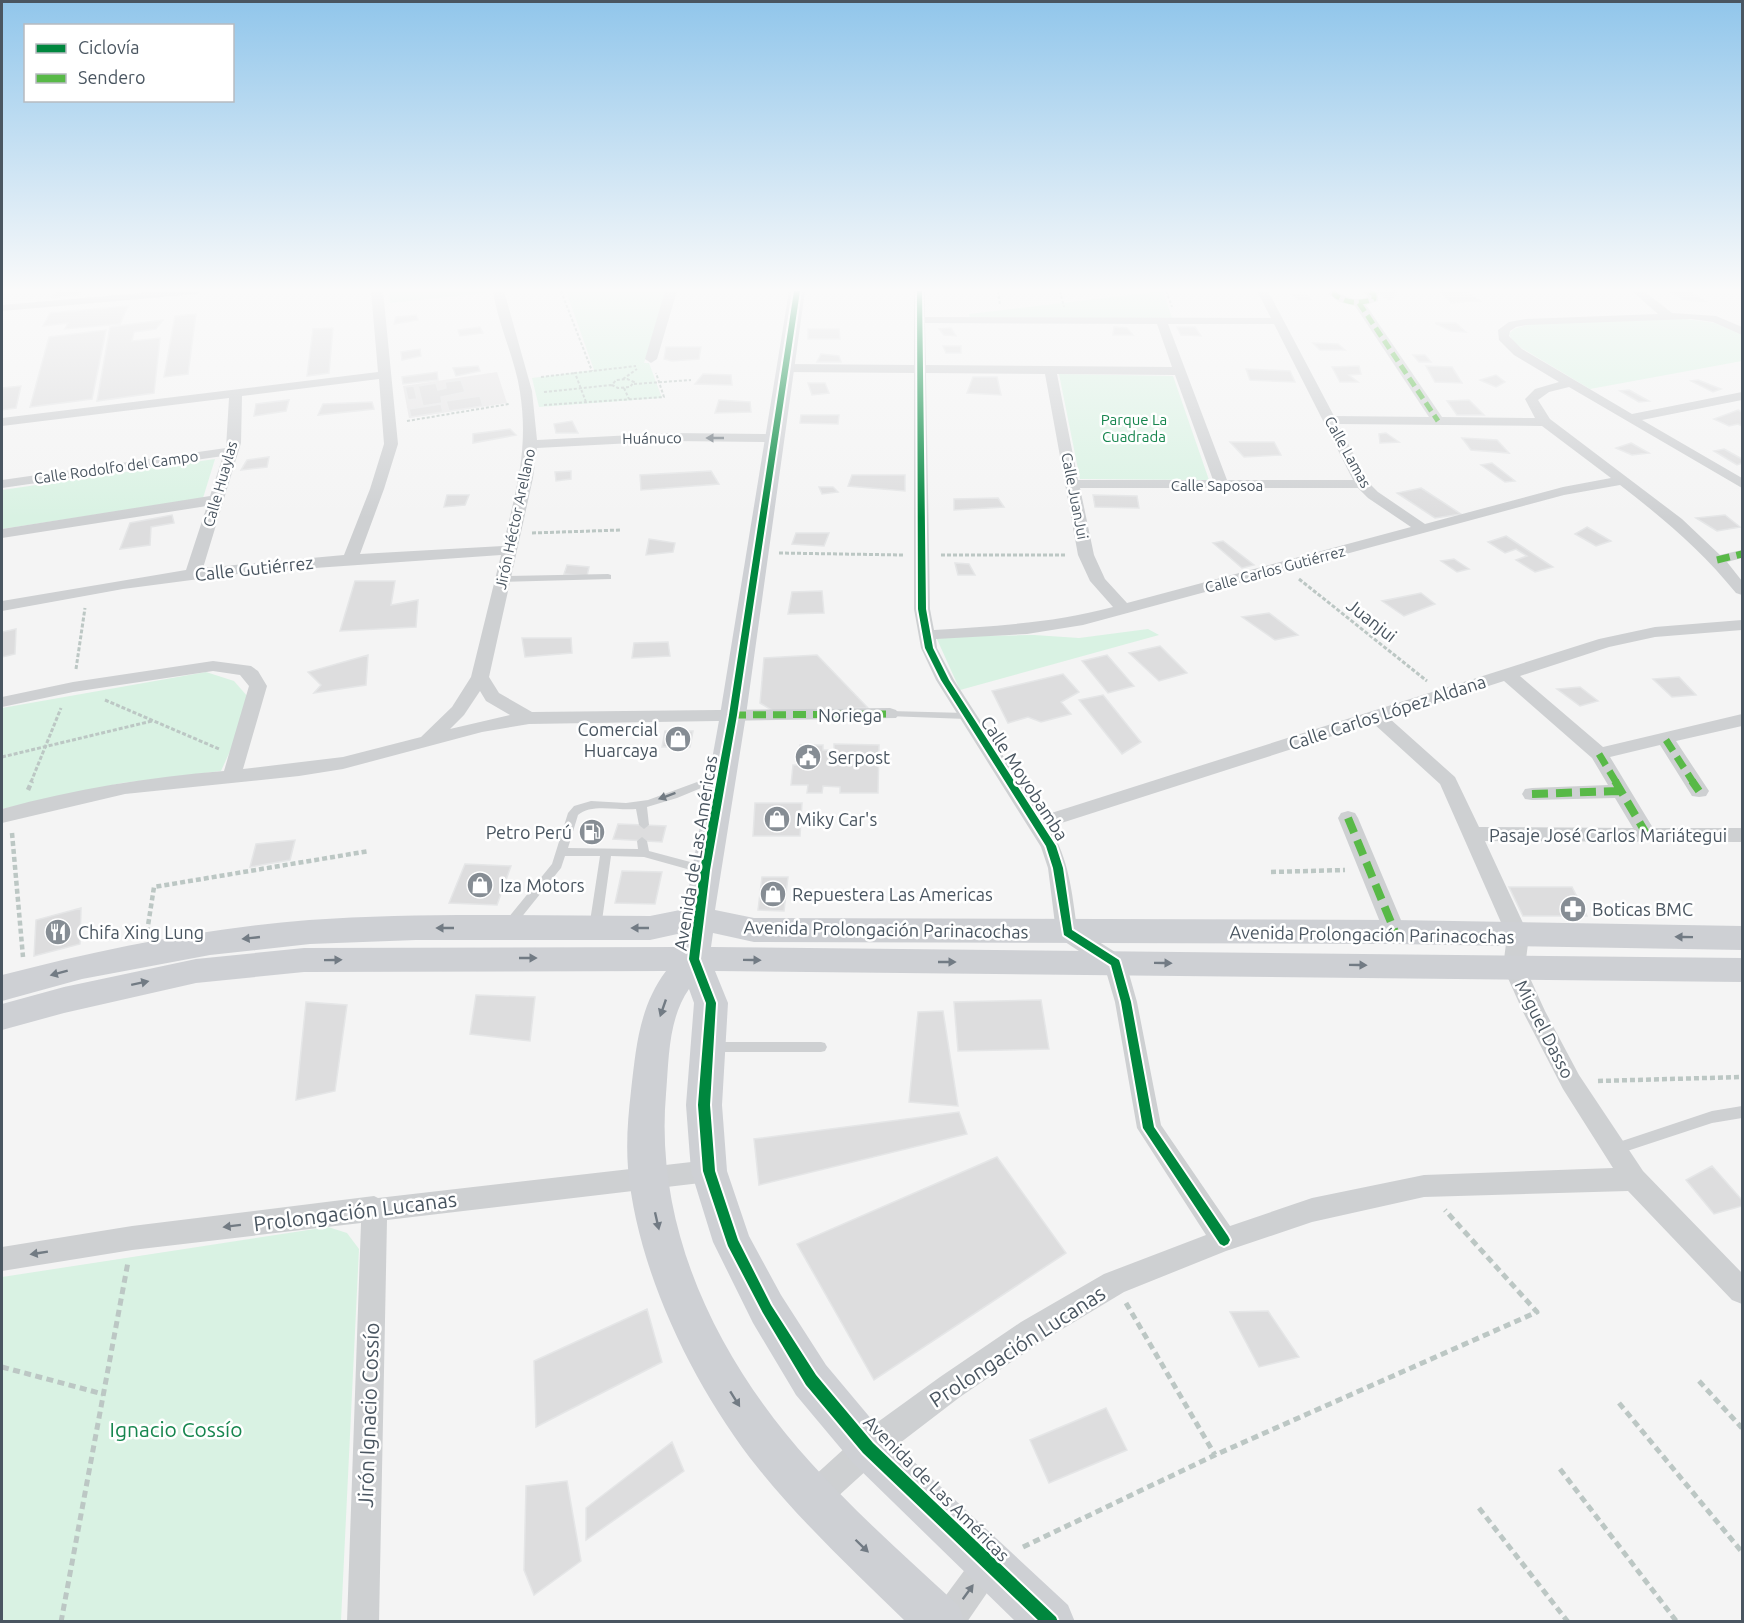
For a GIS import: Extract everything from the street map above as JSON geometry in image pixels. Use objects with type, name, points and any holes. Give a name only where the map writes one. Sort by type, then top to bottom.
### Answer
[{"type":"main road","name":"Avenida de Las Américas","points":[[784,368],[734,715],[705,870],[694,959],[711,1003],[704,1105],[709,1170],[732,1242],[766,1309],[811,1380],[868,1448],[1051,1622]]},
{"type":"main road","name":"Avenida Prolongación Parinacochas","points":[[14,985],[210,942],[310,932],[416,928],[650,928],[698,918],[754,930],[1395,932],[1518,936],[1743,938]]},
{"type":"main road","name":"Avenida de Las Américas","points":[[694,959],[663,1004],[652,1056],[646,1111],[647,1179],[660,1234],[682,1296],[711,1360],[752,1426],[813,1498],[941,1622]]},
{"type":"main road","name":"Avenida Prolongación Parinacochas","points":[[2,1017],[64,1000],[196,971],[304,960],[694,959],[1743,969]]},
{"type":"street","points":[[350,559],[377,489],[391,444],[383,367]]},
{"type":"street","name":"Jirón Héctor Arellano","points":[[428,739],[458,711],[480,677],[531,444],[530,396],[521,367]]},
{"type":"street","points":[[1178,367],[1222,485]]},
{"type":"street","name":"Calle Lamas","points":[[1303,367],[1362,484],[1373,495],[1423,529]]},
{"type":"street","points":[[1402,367],[1438,421]]},
{"type":"street","points":[[1545,367],[1743,484]]},
{"type":"street","points":[[784,368],[1180,371]]},
{"type":"street","name":"Calle Moyobamba","points":[[920,369],[922,609],[926,635],[936,663],[966,716],[1056,857],[1067,932]]},
{"type":"street","name":"Calle JuanJui","points":[[1050,370],[1086,555],[1098,581],[1125,610]]},
{"type":"street","points":[[2,422],[384,375]]},
{"type":"street","points":[[1572,383],[1547,388],[1536,393],[1531,399],[1533,406],[1545,422],[1677,522],[1717,560],[1743,590]]},
{"type":"street","name":"Calle Huaylas","points":[[193,574],[234,443],[236,393]]},
{"type":"street","points":[[1630,418],[1740,398]]},
{"type":"street","points":[[1330,420],[1545,422]]},
{"type":"street","name":"Huánuco","points":[[531,444],[671,437],[774,438]]},
{"type":"street","name":"Calle Rodolfo del Campo","points":[[2,484],[231,451]]},
{"type":"street","name":"Calle Carlos Gutiérrez","points":[[926,635],[1045,627],[1125,610],[1563,491],[1620,481]]},
{"type":"street","name":"Calle Saposoa","points":[[1072,484],[1362,484]]},
{"type":"street","points":[[2,534],[215,500]]},
{"type":"street","name":"Calle Gutiérrez","points":[[2,606],[88,589],[193,574],[350,559],[509,550]]},
{"type":"street","points":[[1717,560],[1743,554]]},
{"type":"street","name":"Calle Carlos López Aldana","points":[[1037,824],[1629,637],[1684,629],[1743,626]]},
{"type":"street","points":[[2,702],[71,687],[213,666],[230,667],[249,672],[255,678],[258,686],[232,776]]},
{"type":"street","points":[[1507,674],[1599,754],[1647,835]]},
{"type":"street","points":[[480,677],[492,697],[529,718]]},
{"type":"street","name":"Noriega","points":[[11,814],[107,791],[164,782],[343,763],[496,722],[529,718],[890,714]]},
{"type":"street","points":[[1376,716],[1448,781],[1518,936]]},
{"type":"street","points":[[1599,754],[1741,723]]},
{"type":"street","points":[[1666,740],[1699,791]]},
{"type":"street","points":[[1532,794],[1619,791]]},
{"type":"street","points":[[1348,818],[1395,932]]},
{"type":"street","name":"Pasaje José Carlos Mariátegui","points":[[1473,834],[1743,835]]},
{"type":"street","points":[[1067,932],[1115,963],[1126,1002],[1149,1128],[1224,1240]]},
{"type":"street","name":"Miguel Dasso","points":[[1518,936],[1514,967],[1534,1012],[1571,1082],[1634,1179],[1743,1292]]},
{"type":"street","name":"Prolongación Lucanas","points":[[2,1259],[132,1238],[709,1170]]},
{"type":"street","name":"Prolongación Lucanas","points":[[813,1498],[868,1448],[950,1387],[1031,1332],[1114,1283],[1224,1240],[1312,1210],[1424,1186],[1634,1179]]},
{"type":"street","name":"Jirón Ignacio Cossío","points":[[363,1622],[374,1208]]},
{"type":"street","points":[[947,1622],[989,1563]]},
{"type":"lane","points":[[503,579],[608,577]]},
{"type":"lane","name":"Noriega","points":[[890,714],[966,716]]},
{"type":"lane","points":[[506,928],[557,865],[573,813],[577,808],[586,805],[625,807],[641,805],[722,776]]},
{"type":"lane","points":[[641,805],[644,825]]},
{"type":"lane","points":[[642,841],[644,853]]},
{"type":"lane","points":[[561,852],[644,853],[705,870]]},
{"type":"lane","points":[[595,928],[606,853]]},
{"type":"lane","points":[[707,1047],[821,1047]]},
{"type":"lane","points":[[1615,1149],[1712,1117],[1743,1112]]},
{"type":"path","points":[[590,367],[592,371]]},
{"type":"path","points":[[530,396],[534,378],[620,367]]},
{"type":"path","points":[[530,396],[542,405],[664,397],[654,367]]},
{"type":"path","points":[[575,373],[586,402]]},
{"type":"path","points":[[612,385],[623,379],[630,380],[634,384]]},
{"type":"path","points":[[389,424],[581,388],[612,385],[624,388],[634,384],[691,380]]},
{"type":"path","points":[[624,388],[629,399]]},
{"type":"path","points":[[513,534],[621,530]]},
{"type":"path","points":[[14,985],[11,814],[71,687],[88,589]]},
{"type":"path","points":[[71,687],[219,749],[232,776]]},
{"type":"path","points":[[2,757],[153,721]]},
{"type":"path","points":[[143,955],[154,886],[369,851]]},
{"type":"path","points":[[1271,872],[1370,870]]},
{"type":"path","points":[[1571,1082],[1743,1077]]},
{"type":"path","points":[[989,1563],[1215,1455],[1537,1312],[1424,1186]]},
{"type":"path","points":[[61,1622],[132,1238]]},
{"type":"path","points":[[1114,1283],[1215,1455]]},
{"type":"path","points":[[2,1368],[103,1394]]},
{"type":"path","points":[[1699,1381],[1743,1428]]},
{"type":"path","points":[[1619,1403],[1743,1552]]},
{"type":"path","points":[[1560,1469],[1677,1622]]},
{"type":"path","points":[[1479,1508],[1568,1622]]},
{"type":"shaded area","points":[[497,372],[507,403],[409,418],[403,386]]},
{"type":"green space","points":[[593,367],[650,367],[662,398],[539,407],[532,378],[594,370]]},
{"type":"green space","points":[[1553,367],[1711,367],[1590,389]]},
{"type":"green space","name":"Parque La Cuadrada","points":[[1059,374],[1173,376],[1209,480],[1080,479]]},
{"type":"green space","points":[[215,459],[203,498],[2,529],[2,490]]},
{"type":"green space","points":[[1148,629],[1159,635],[960,690],[936,637],[1034,635],[1079,638]]},
{"type":"green space","points":[[206,672],[234,681],[248,697],[241,727],[221,771],[122,783],[2,809],[2,708]]},
{"type":"green space","name":"Ignacio Cossío","points":[[328,1227],[347,1233],[359,1249],[341,1621],[2,1621],[2,1277]]},
{"type":"building","points":[[41,367],[99,367],[92,399],[30,407]]},
{"type":"building","points":[[103,367],[157,367],[154,393],[97,401]]},
{"type":"building","points":[[166,367],[189,367],[188,374],[164,377]]},
{"type":"building","points":[[308,367],[330,367],[329,373],[307,376]]},
{"type":"building","points":[[478,367],[480,371],[456,376],[453,368]]},
{"type":"building","points":[[1332,367],[1359,367],[1361,374],[1349,375],[1358,382],[1340,382]]},
{"type":"building","points":[[1426,367],[1452,367],[1462,383],[1435,382]]},
{"type":"building","points":[[1246,369],[1290,371],[1295,382],[1250,380]]},
{"type":"building","points":[[437,372],[438,380],[403,384],[402,377]]},
{"type":"building","points":[[703,374],[731,375],[732,385],[695,384]]},
{"type":"building","points":[[1496,375],[1505,382],[1496,387],[1480,380]]},
{"type":"building","points":[[973,377],[997,377],[1001,395],[967,393]]},
{"type":"building","points":[[461,380],[465,392],[441,397],[442,403],[423,406],[418,386],[436,383],[438,390],[446,388],[445,382]]},
{"type":"building","points":[[1698,380],[1721,389],[1713,392],[1691,381]]},
{"type":"building","points":[[808,383],[825,383],[829,393],[812,395]]},
{"type":"building","points":[[21,386],[16,408],[2,410],[2,388]]},
{"type":"building","points":[[414,386],[417,399],[408,400],[405,387]]},
{"type":"building","points":[[1629,390],[1649,401],[1639,402],[1620,391]]},
{"type":"building","points":[[480,396],[483,406],[449,411],[446,401]]},
{"type":"building","points":[[289,400],[286,411],[254,416],[256,404]]},
{"type":"building","points":[[719,400],[750,402],[751,412],[715,413]]},
{"type":"building","points":[[1469,400],[1484,415],[1457,415],[1447,401]]},
{"type":"building","points":[[372,402],[374,409],[318,415],[323,404]]},
{"type":"building","points":[[441,404],[443,412],[411,417],[409,409]]},
{"type":"building","points":[[1738,410],[1742,412],[1742,426],[1738,424],[1729,426],[1714,419]]},
{"type":"building","points":[[801,415],[839,415],[838,424],[800,423]]},
{"type":"building","points":[[572,421],[578,433],[556,433],[554,424]]},
{"type":"building","points":[[510,429],[516,435],[473,443],[473,434]]},
{"type":"building","points":[[1386,433],[1399,442],[1380,443],[1379,434]]},
{"type":"building","points":[[1462,438],[1497,440],[1509,453],[1471,450]]},
{"type":"building","points":[[1230,442],[1274,442],[1281,455],[1244,457]]},
{"type":"building","points":[[1631,443],[1649,453],[1632,455],[1616,448]]},
{"type":"building","points":[[1724,449],[1742,459],[1742,463],[1737,465],[1714,451]]},
{"type":"building","points":[[269,457],[267,467],[241,470],[247,460]]},
{"type":"building","points":[[1492,463],[1515,481],[1505,482],[1481,465]]},
{"type":"building","points":[[571,471],[571,479],[556,481],[555,472]]},
{"type":"building","points":[[711,471],[719,484],[641,490],[640,475]]},
{"type":"building","points":[[852,475],[905,475],[905,491],[848,486]]},
{"type":"building","points":[[819,487],[833,487],[838,492],[822,494]]},
{"type":"building","points":[[1421,488],[1461,514],[1435,518],[1397,493]]},
{"type":"building","points":[[447,495],[469,495],[465,505],[444,507]]},
{"type":"building","points":[[1093,495],[1137,496],[1139,508],[1095,507]]},
{"type":"building","points":[[998,498],[1004,507],[954,510],[954,499]]},
{"type":"building","points":[[172,515],[174,523],[151,527],[150,545],[120,549],[130,523]]},
{"type":"building","points":[[1725,515],[1740,527],[1717,531],[1696,518]]},
{"type":"building","points":[[1587,527],[1611,541],[1596,546],[1575,534]]},
{"type":"building","points":[[796,533],[829,533],[824,546],[792,544]]},
{"type":"building","points":[[1506,536],[1553,567],[1535,572],[1516,560],[1527,556],[1516,549],[1505,553],[1488,542]]},
{"type":"building","points":[[649,539],[675,543],[673,552],[646,555]]},
{"type":"building","points":[[1223,541],[1254,565],[1242,568],[1213,543]]},
{"type":"building","points":[[1454,559],[1469,569],[1457,572],[1441,561]]},
{"type":"building","points":[[955,563],[969,564],[975,575],[958,575]]},
{"type":"building","points":[[567,565],[589,567],[587,576],[564,574]]},
{"type":"building","points":[[355,581],[395,581],[391,605],[418,600],[416,627],[340,631]]},
{"type":"building","points":[[822,591],[824,613],[788,614],[792,592]]},
{"type":"building","points":[[1421,593],[1435,604],[1404,616],[1382,601]]},
{"type":"building","points":[[1269,613],[1298,635],[1275,640],[1242,617]]},
{"type":"building","points":[[16,629],[15,654],[2,657],[2,632]]},
{"type":"building","points":[[522,638],[571,638],[572,653],[525,657]]},
{"type":"building","points":[[668,642],[670,656],[632,658],[634,643]]},
{"type":"building","points":[[1160,646],[1187,673],[1159,681],[1129,653]]},
{"type":"building","points":[[368,655],[366,685],[314,693],[321,685],[308,672]]},
{"type":"building","points":[[817,655],[868,708],[773,711],[760,703],[764,658]]},
{"type":"building","points":[[1107,655],[1134,686],[1108,693],[1082,661]]},
{"type":"building","points":[[1063,674],[1079,692],[1061,702],[1071,714],[1041,722],[1028,717],[1008,723],[992,691]]},
{"type":"building","points":[[1679,677],[1696,695],[1672,697],[1653,679]]},
{"type":"building","points":[[1580,687],[1598,701],[1580,706],[1557,689]]},
{"type":"building","points":[[1103,695],[1141,742],[1122,754],[1079,700]]},
{"type":"building","name":"Comercial Huarcaya","points":[[665,731],[693,731],[690,747],[662,747]]},
{"type":"building","points":[[834,744],[879,745],[878,793],[840,793],[840,787],[823,786],[822,793],[807,793],[808,785],[791,785],[793,765],[807,765],[807,763],[799,762],[800,745],[823,745],[823,750],[834,750]]},
{"type":"building","name":"Miky Car's","points":[[755,803],[802,803],[800,836],[753,836]]},
{"type":"building","points":[[618,824],[666,826],[662,842],[613,839]]},
{"type":"building","points":[[295,840],[290,860],[250,867],[256,844]]},
{"type":"building","name":"Iza Motors","points":[[465,864],[511,866],[497,905],[449,903]]},
{"type":"building","points":[[622,871],[662,872],[655,904],[615,903]]},
{"type":"building","name":"Repuestera Las Americas","points":[[762,877],[788,877],[784,911],[758,910]]},
{"type":"building","points":[[1509,887],[1572,887],[1587,916],[1523,916]]},
{"type":"building","name":"Chifa Xing Lung","points":[[81,908],[80,944],[34,956],[36,920]]},
{"type":"building","points":[[476,995],[535,997],[530,1041],[470,1034]]},
{"type":"building","points":[[1041,1000],[1049,1049],[958,1051],[954,1002]]},
{"type":"building","points":[[306,1002],[347,1005],[335,1091],[296,1100]]},
{"type":"building","points":[[943,1011],[958,1106],[909,1102],[918,1012]]},
{"type":"building","points":[[959,1112],[967,1134],[759,1185],[754,1139]]},
{"type":"building","points":[[997,1157],[1066,1253],[874,1380],[797,1244]]},
{"type":"building","points":[[1712,1166],[1742,1200],[1742,1206],[1714,1214],[1686,1180]]},
{"type":"building","points":[[647,1309],[662,1362],[536,1427],[534,1361]]},
{"type":"building","points":[[1268,1311],[1299,1357],[1259,1367],[1230,1312]]},
{"type":"building","points":[[1106,1408],[1127,1450],[1049,1483],[1030,1440]]},
{"type":"building","points":[[672,1442],[684,1471],[586,1540],[586,1508]]},
{"type":"building","points":[[567,1481],[581,1561],[534,1595],[524,1570],[526,1486]]},
{"type":"marked path","points":[[1402,367],[1438,421]]},
{"type":"marked path","points":[[1717,560],[1742,554]]},
{"type":"marked path","points":[[733,715],[890,714]]},
{"type":"marked path","points":[[1666,740],[1699,791]]},
{"type":"marked path","points":[[1599,754],[1647,835]]},
{"type":"marked path","points":[[1532,794],[1619,791]]},
{"type":"marked path","points":[[1348,818],[1395,932]]},
{"type":"cycle path","points":[[786,367],[733,715],[705,870],[694,959],[711,1003],[704,1105],[709,1171],[732,1242],[767,1309],[811,1380],[868,1448],[1051,1622]]},
{"type":"cycle path","points":[[920,367],[922,609],[929,648],[945,680],[1051,846],[1058,868],[1067,932],[1115,963],[1126,1002],[1149,1128],[1224,1240]]},
{"type":"place","name":"Comercial Huarcaya","points":[[678,739]]},
{"type":"place","name":"Serpost","points":[[808,757]]},
{"type":"place","name":"Miky Car's","points":[[777,819]]},
{"type":"place","name":"Petro Perú","points":[[592,832]]},
{"type":"place","name":"Iza Motors","points":[[480,885]]},
{"type":"place","name":"Repuestera Las Americas","points":[[773,894]]},
{"type":"place","name":"Boticas BMC","points":[[1573,909]]},
{"type":"place","name":"Chifa Xing Lung","points":[[58,932]]}]
